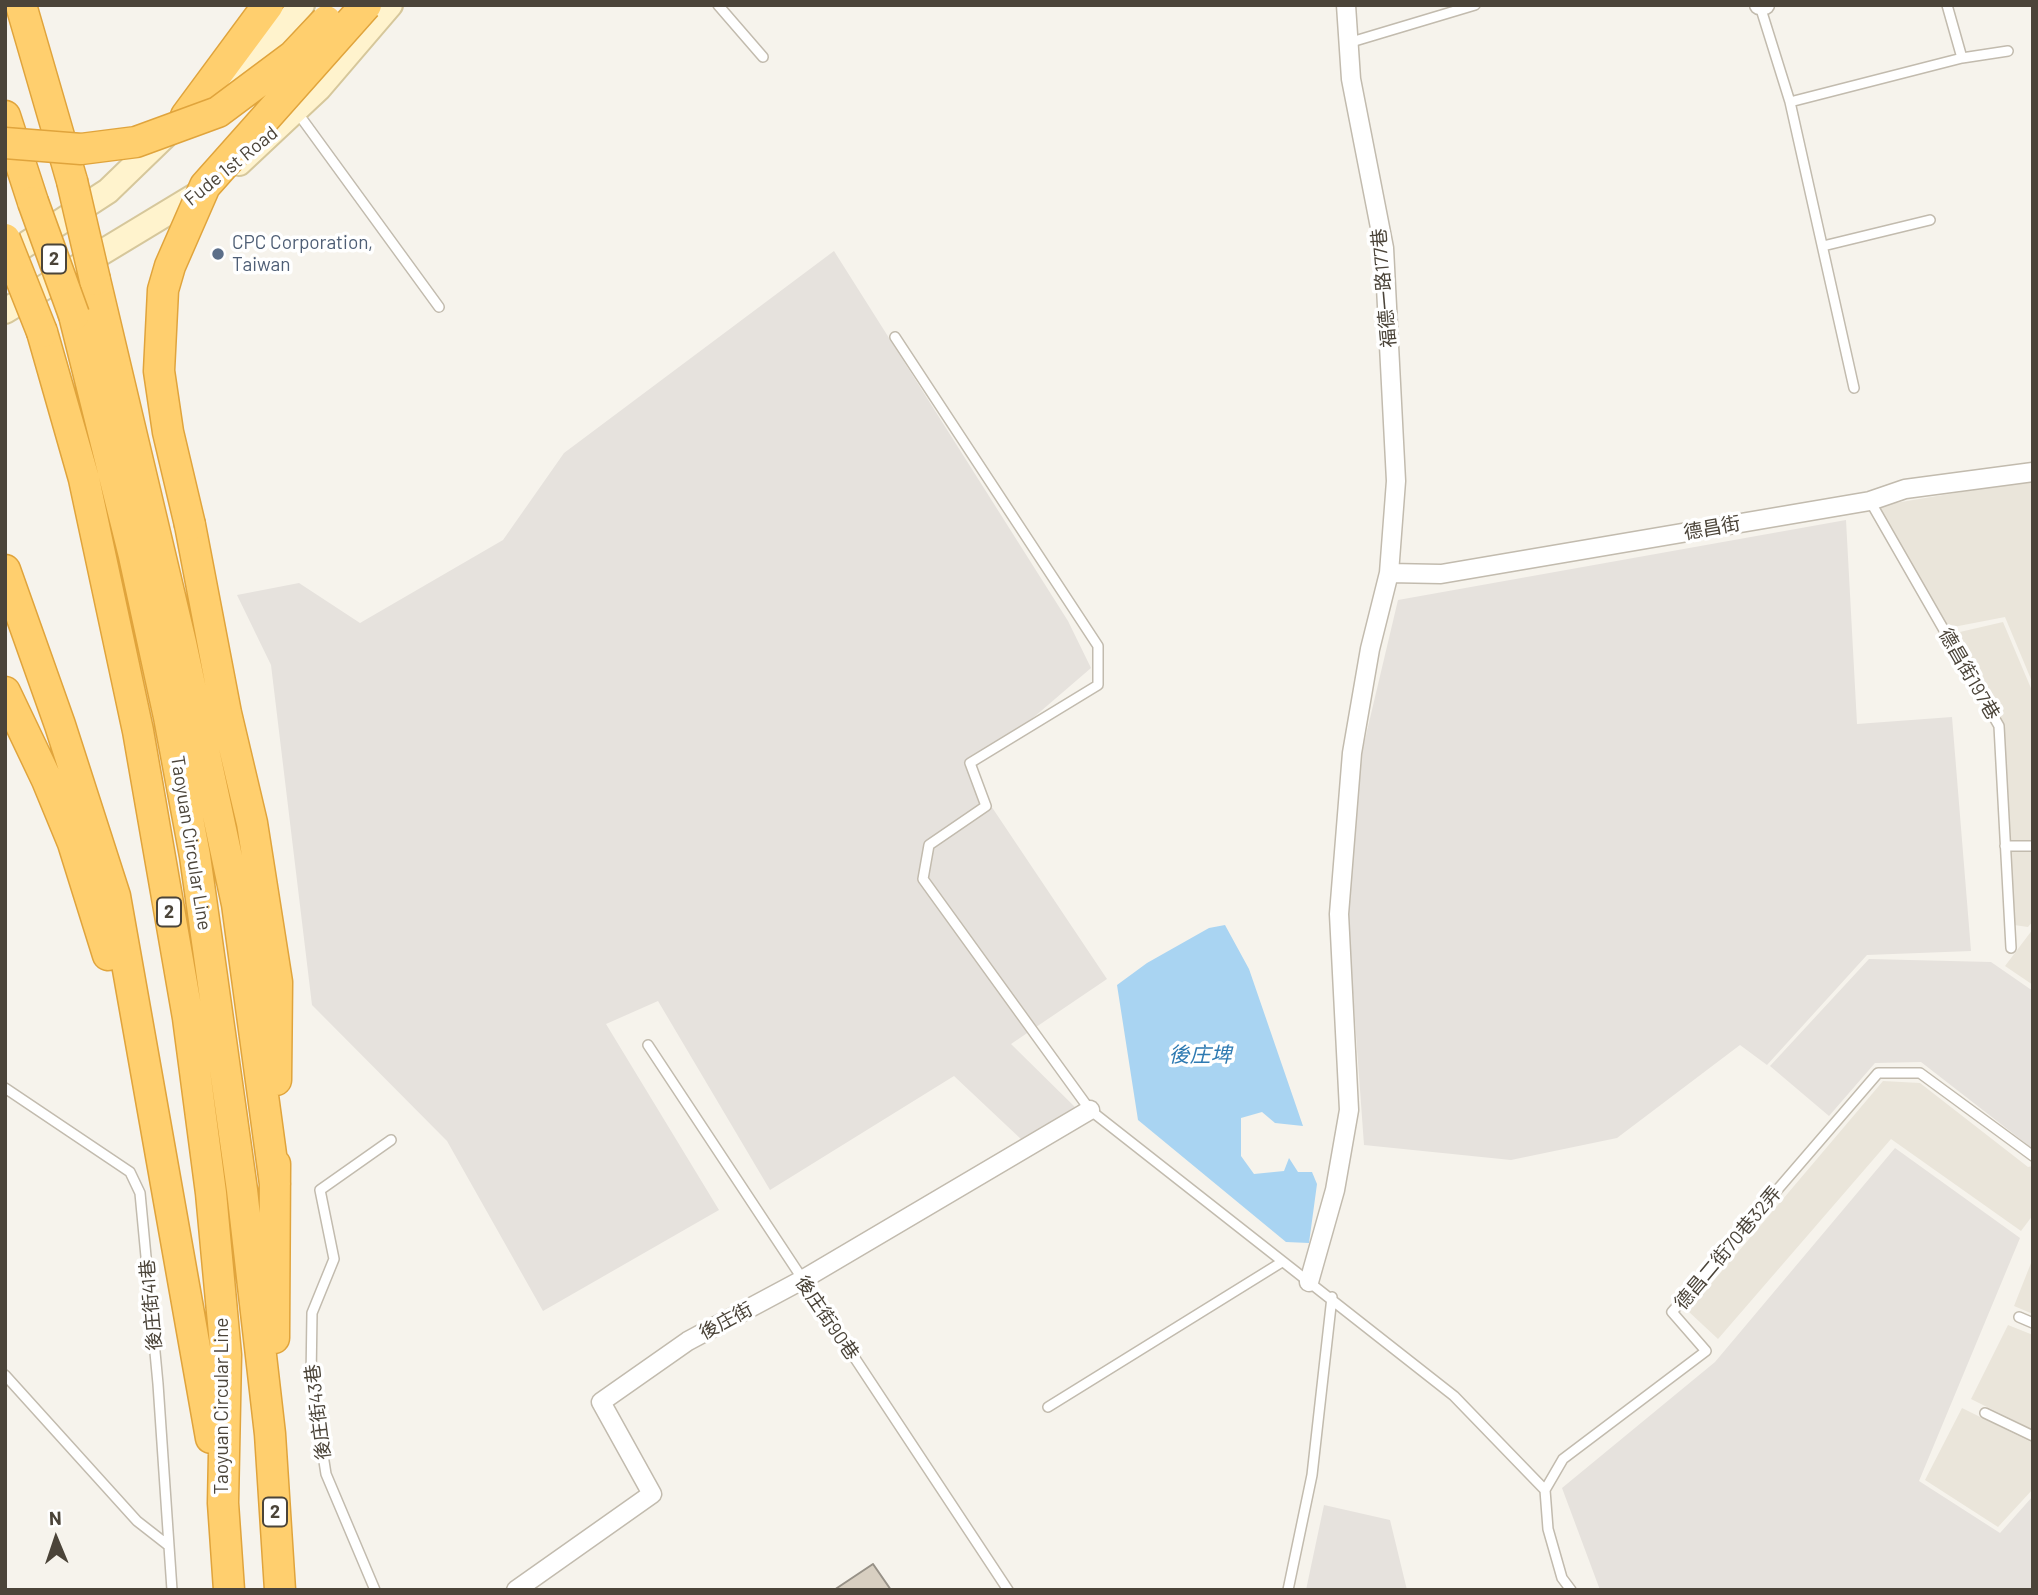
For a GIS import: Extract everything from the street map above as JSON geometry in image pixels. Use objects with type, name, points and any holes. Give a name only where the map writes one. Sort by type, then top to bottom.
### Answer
[{"type":"highway","points":[[21,5],[72,181],[184,655],[237,904],[275,1184]]},
{"type":"highway","points":[[186,116],[268,5]]},
{"type":"highway","points":[[5,143],[81,149],[136,142],[218,112],[293,56],[340,5]]},
{"type":"highway","points":[[270,1434],[277,1271],[277,982],[252,823],[226,713],[190,525],[168,432],[159,371],[160,317],[163,290],[170,266],[205,186],[366,5]]},
{"type":"highway","name":"Taoyuan Circular Line","points":[[5,116],[74,315],[134,556],[169,717],[195,856],[242,1190],[270,1434],[280,1590]]},
{"type":"highway","name":"Taoyuan Circular Line","points":[[5,239],[42,331],[84,479],[138,731],[188,1018],[211,1193],[226,1355],[223,1503],[229,1590]]},
{"type":"highway","points":[[5,569],[60,725],[115,896],[223,1503]]},
{"type":"highway","points":[[5,692],[47,780],[73,843],[152,1106]]},
{"type":"main road","points":[[5,258],[108,191],[186,116],[255,58],[302,5]]},
{"type":"main road","name":"Fude 1st Road","points":[[5,311],[199,196],[271,136],[390,5]]},
{"type":"street","name":"福德一路177巷","points":[[1308,1282],[1335,1190],[1349,1110],[1339,914],[1352,753],[1370,649],[1389,573],[1396,481],[1384,248],[1351,79],[1346,5]]},
{"type":"street","name":"德昌街","points":[[1389,573],[1441,575],[1870,501],[1905,489],[2033,472]]},
{"type":"street","name":"後庄街","points":[[516,1590],[652,1494],[601,1402],[688,1341],[802,1280],[1090,1110]]},
{"type":"lane","points":[[718,5],[763,57]]},
{"type":"lane","points":[[1348,43],[1475,5]]},
{"type":"lane","points":[[1947,5],[1962,58]]},
{"type":"lane","points":[[1761,6],[1790,102],[1854,388]]},
{"type":"lane","points":[[1790,102],[1962,58],[2008,51]]},
{"type":"lane","points":[[296,110],[439,307]]},
{"type":"lane","points":[[1822,246],[1930,220]]},
{"type":"lane","points":[[895,337],[1098,646],[1098,685],[970,763],[986,806],[929,845],[923,879],[1090,1110],[1282,1262],[1332,1297],[1454,1396],[1545,1490],[1548,1529],[1562,1578],[1571,1590]]},
{"type":"lane","name":"德昌街197巷","points":[[1870,501],[1998,726],[2011,948]]},
{"type":"lane","points":[[2005,846],[2033,846]]},
{"type":"lane","name":"後庄街90巷","points":[[648,1045],[1008,1590]]},
{"type":"lane","name":"德昌二街70巷32弄","points":[[1545,1490],[1563,1459],[1706,1351],[1672,1312],[1878,1073],[1920,1073],[2033,1156]]},
{"type":"lane","name":"後庄街41巷","points":[[5,1088],[130,1172],[140,1193],[172,1590]]},
{"type":"lane","name":"後庄街43巷","points":[[374,1590],[326,1474],[311,1379],[312,1313],[334,1259],[320,1190],[391,1140]]},
{"type":"lane","points":[[1048,1407],[1282,1262]]},
{"type":"lane","points":[[1288,1590],[1312,1475],[1332,1297]]},
{"type":"lane","points":[[2020,1317],[2033,1323]]},
{"type":"lane","points":[[5,1375],[137,1521],[169,1546]]},
{"type":"lane","points":[[1985,1413],[2033,1436]]},
{"type":"shaded area","points":[[834,251],[1068,621],[1091,668],[969,773],[1107,979],[1011,1044],[1078,1110],[1023,1141],[954,1076],[770,1190],[658,1001],[606,1024],[719,1210],[543,1311],[447,1141],[312,1005],[271,665],[237,595],[299,583],[360,623],[503,540],[564,453]]},
{"type":"shaded area","points":[[2033,480],[2033,684],[2005,617],[1948,628],[1877,506]]},
{"type":"shaded area","points":[[1846,520],[1857,724],[1952,717],[1971,951],[1867,955],[1767,1065],[1740,1045],[1617,1138],[1511,1160],[1364,1145],[1347,910],[1362,752],[1398,600]]},
{"type":"shaded area","points":[[2003,622],[2033,693],[2033,921],[2028,927],[2014,925],[2004,740],[1947,635]]},
{"type":"shaded area","points":[[2033,929],[2033,985],[2005,966]]},
{"type":"shaded area","points":[[1869,959],[1991,962],[2033,991],[2033,1149],[1921,1062],[1875,1063],[1829,1116],[1770,1066]]},
{"type":"shaded area","points":[[1883,1081],[1920,1083],[2028,1167],[2033,1166],[2033,1215],[2021,1231],[1891,1139],[1718,1339],[1688,1311]]},
{"type":"shaded area","points":[[1895,1148],[2020,1238],[1919,1481],[2000,1533],[2033,1496],[2033,1590],[1600,1590],[1562,1488],[1715,1362]]},
{"type":"shaded area","points":[[2033,1258],[2033,1314],[2014,1306]]},
{"type":"shaded area","points":[[2008,1325],[2033,1335],[2033,1430],[1971,1399]]},
{"type":"shaded area","points":[[1962,1408],[2033,1443],[2033,1489],[1998,1527],[1925,1480]]},
{"type":"shaded area","points":[[1324,1505],[1390,1520],[1407,1590],[1306,1590]]},
{"type":"water","name":"後庄埤","points":[[1225,925],[1249,969],[1303,1126],[1275,1123],[1262,1112],[1241,1118],[1241,1156],[1254,1174],[1284,1171],[1289,1158],[1298,1172],[1312,1172],[1317,1184],[1309,1243],[1286,1242],[1138,1120],[1117,985],[1147,963],[1209,928]]},
{"type":"building","points":[[873,1564],[891,1590],[834,1590]]},
{"type":"place","name":"CPC Corporation, Taiwan","points":[[218,254]]}]
